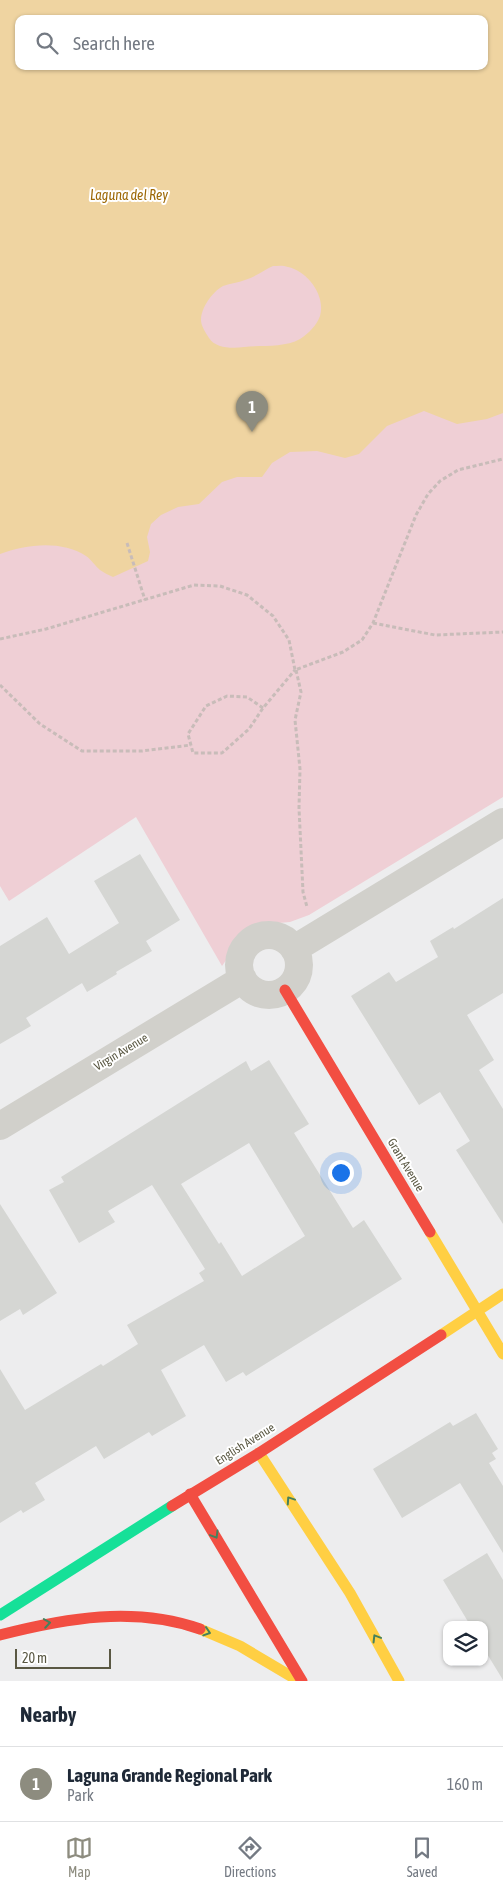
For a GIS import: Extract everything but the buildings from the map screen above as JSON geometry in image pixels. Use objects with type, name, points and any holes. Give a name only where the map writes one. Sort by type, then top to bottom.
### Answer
[{"type":"main road","name":"Grant Avenue","points":[[285,990],[503,1354]]},
{"type":"main road","name":"English Avenue","points":[[0,1615],[190,1494],[259,1453],[503,1294]]},
{"type":"main road","points":[[259,1453],[316,1539],[384,1652],[398,1681]]},
{"type":"main road","points":[[190,1494],[300,1681]]},
{"type":"main road","points":[[0,1634],[38,1624],[76,1618],[113,1615],[149,1617],[181,1624],[218,1636],[249,1651],[300,1681]]},
{"type":"street","points":[[294,948],[503,822]]},
{"type":"street","points":[[258,936],[279,936],[288,941],[294,948],[299,966],[297,976],[285,990],[276,994],[266,995],[249,987],[243,979],[239,969],[241,954],[250,942],[258,936]]},
{"type":"street","name":"Virgin Avenue","points":[[0,1126],[243,979]]},
{"type":"path","points":[[263,708],[247,697],[228,696],[206,706],[188,734],[193,753],[222,753],[249,729],[263,708],[295,670],[343,652],[362,640],[373,623],[412,524],[428,494],[440,480],[458,470],[503,459]]},
{"type":"path","points":[[127,543],[145,600]]},
{"type":"path","points":[[0,639],[46,629],[194,585],[220,586],[247,595],[273,616],[288,640],[301,692],[296,720],[300,769],[303,892],[308,913]]},
{"type":"path","points":[[373,623],[435,635],[503,632]]},
{"type":"path","points":[[0,686],[40,724],[82,751],[142,751],[192,745]]},
{"type":"shaded area","points":[[0,0],[503,0],[503,797],[309,915],[290,922],[256,925],[243,936],[222,966],[136,817],[9,901],[0,886]]},
{"type":"water","name":"Laguna del Rey","points":[[0,0],[503,0],[503,413],[487,419],[457,424],[424,411],[387,426],[359,454],[345,458],[317,451],[290,452],[272,463],[262,477],[237,477],[222,482],[199,504],[178,507],[161,515],[151,524],[147,537],[150,552],[148,561],[113,577],[100,570],[86,556],[66,548],[44,545],[0,554]],"holes":[[[273,266],[284,266],[302,273],[318,292],[321,308],[320,316],[309,332],[294,342],[280,345],[229,348],[215,344],[209,338],[201,320],[203,310],[211,296],[223,286],[249,279]]]},
{"type":"traffic: fast","points":[[0,1615],[172,1506]]},
{"type":"traffic: slow","points":[[430,1232],[503,1354]]},
{"type":"traffic: slow","points":[[441,1335],[503,1294]]},
{"type":"traffic: slow","points":[[259,1453],[350,1593],[399,1681]]},
{"type":"traffic: slow","points":[[200,1629],[240,1646],[299,1681]]},
{"type":"traffic: jam","points":[[285,990],[430,1232]]},
{"type":"traffic: jam","points":[[259,1453],[441,1335]]},
{"type":"traffic: jam","points":[[172,1506],[259,1453]]},
{"type":"traffic: jam","points":[[190,1494],[302,1681]]},
{"type":"traffic: jam","points":[[0,1635],[75,1620],[125,1616],[175,1622],[200,1629]]},
{"type":"place","name":"Laguna Grande Regional Park","points":[[252,432]]}]
